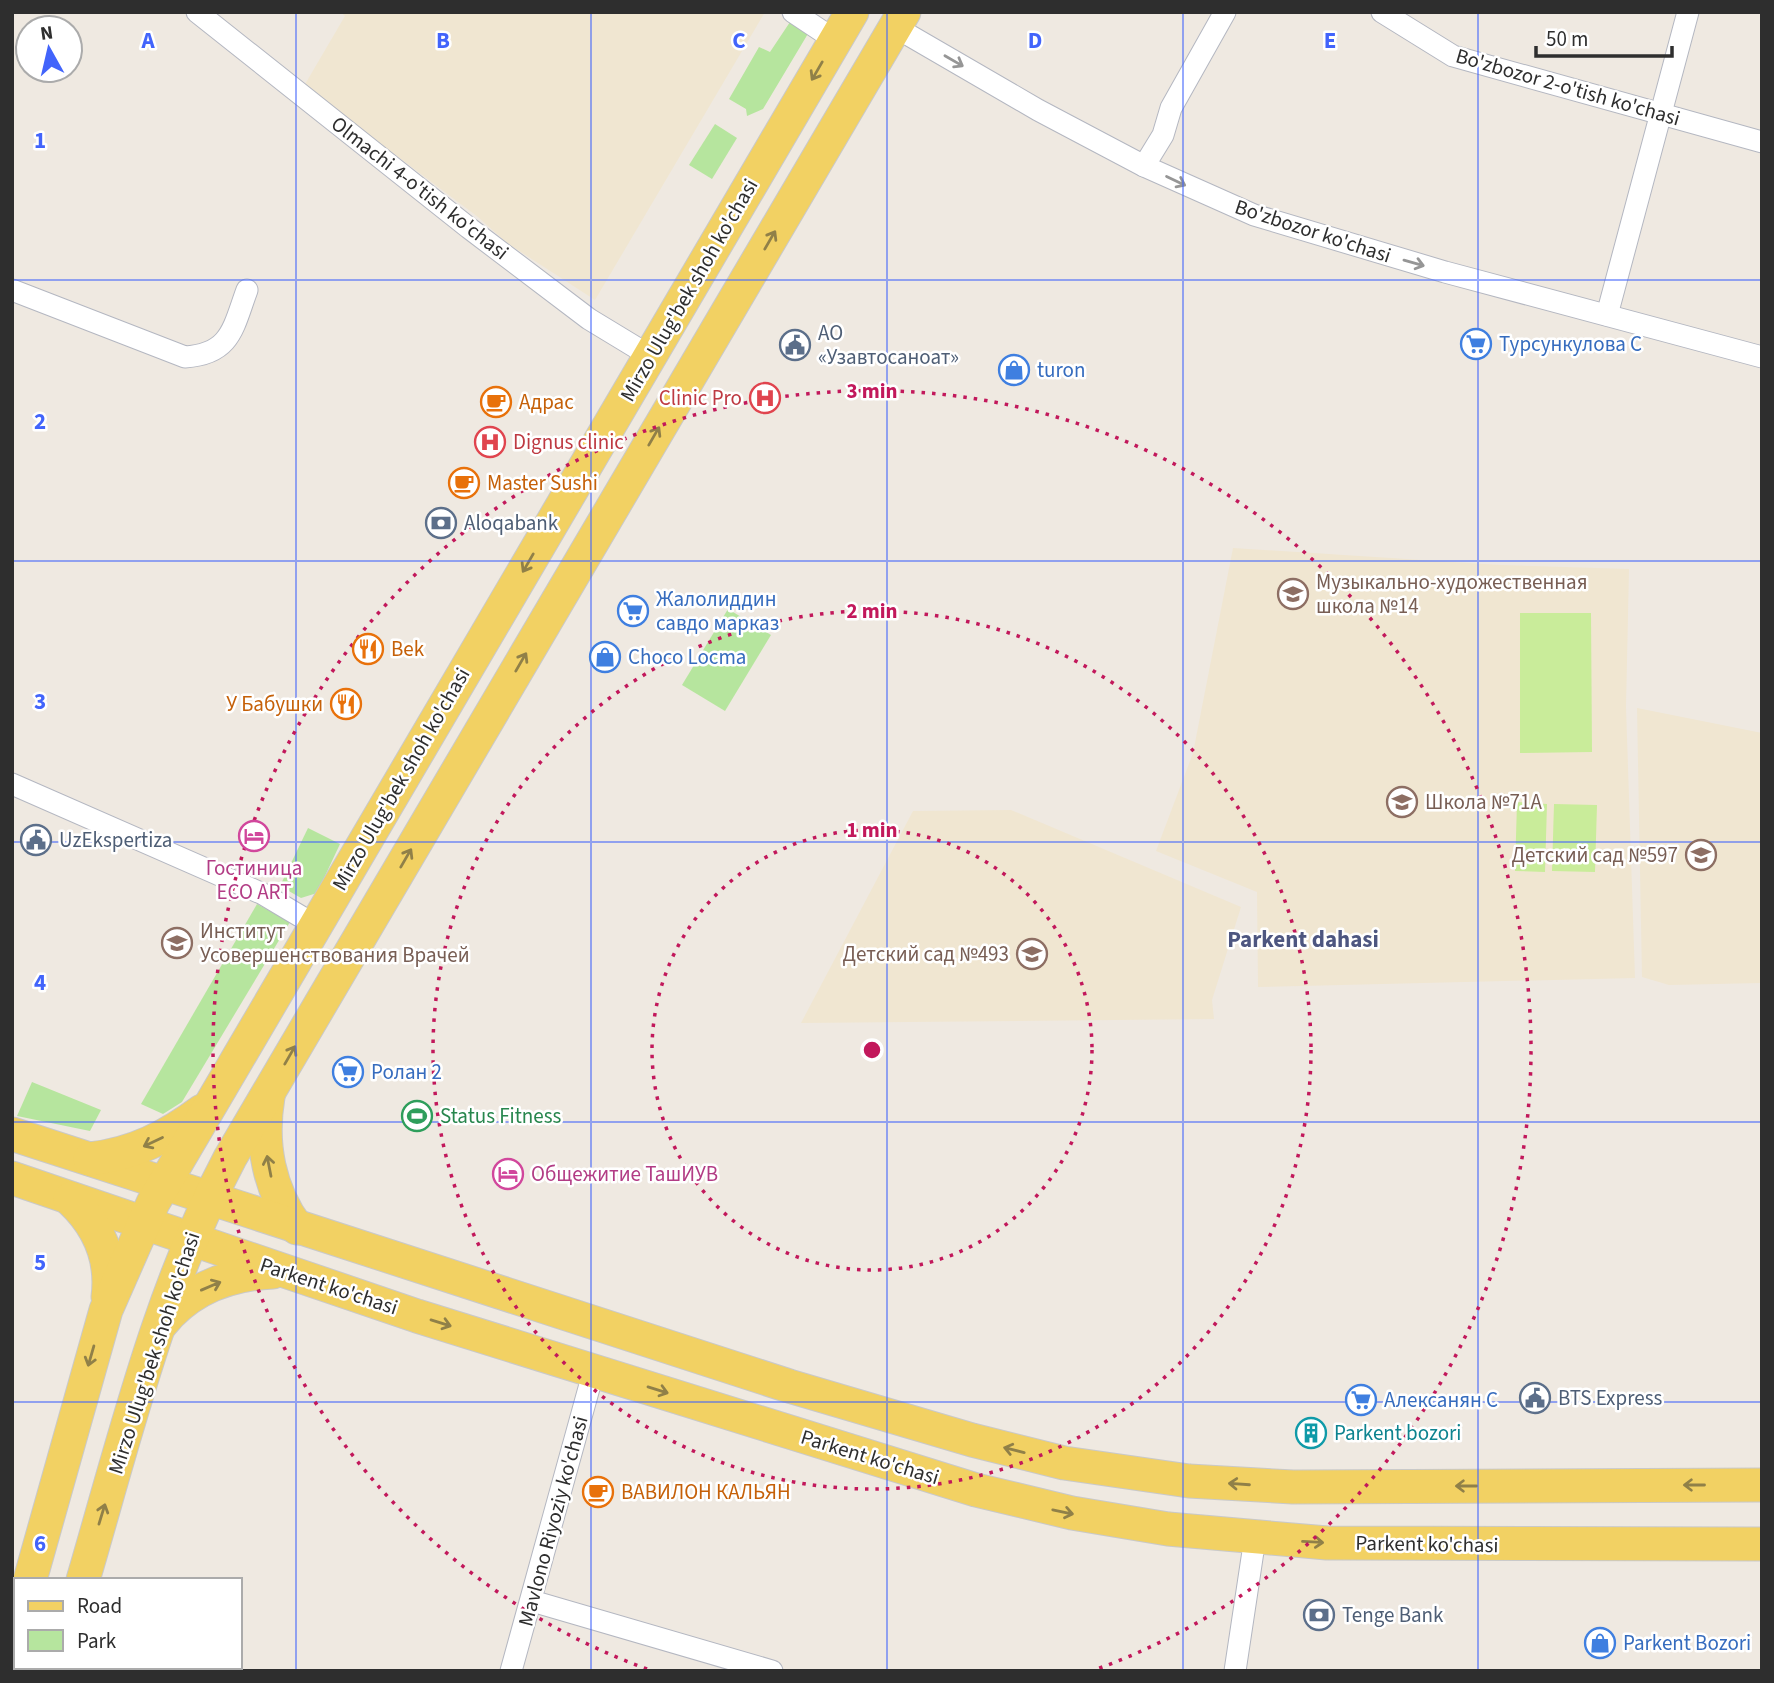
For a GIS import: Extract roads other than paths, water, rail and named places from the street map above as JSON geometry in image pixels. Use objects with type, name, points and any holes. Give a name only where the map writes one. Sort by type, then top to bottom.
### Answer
[{"type":"main road","name":"Mirzo Ulug'bek shoh ko'chasi","points":[[31,1578],[106,1310],[144,1224],[208,1199],[269,1090],[620,495],[889,17]]},
{"type":"main road","name":"Mirzo Ulug'bek shoh ko'chasi","points":[[84,1578],[158,1328],[177,1212],[210,1105],[844,26]]},
{"type":"main road","points":[[581,472],[620,495]]},
{"type":"main road","points":[[269,1090],[265,1126],[268,1163],[278,1198],[297,1228]]},
{"type":"main road","points":[[86,1159],[117,1155],[148,1145],[210,1105]]},
{"type":"main road","name":"Parkent ko'chasi","points":[[12,1133],[86,1159],[282,1271],[1023,1503],[1156,1527],[1255,1538],[1439,1545],[1762,1544]]},
{"type":"main road","name":"Parkent ko'chasi","points":[[12,1178],[144,1224],[208,1199],[802,1390],[972,1440],[1064,1462],[1189,1481],[1293,1487],[1762,1485]]},
{"type":"main road","points":[[70,1199],[90,1220],[103,1243],[109,1273],[106,1310]]},
{"type":"main road","points":[[158,1328],[179,1305],[208,1286],[241,1275],[282,1271]]},
{"type":"street","name":"Olmachi 4-o'tish ko'chasi","points":[[197,12],[469,228],[589,319],[650,356]]},
{"type":"street","points":[[793,12],[844,26]]},
{"type":"street","points":[[1144,166],[1163,135],[1171,108],[1225,12]]},
{"type":"street","name":"Bo'zbozor 2-o'tish ko'chasi","points":[[1382,12],[1453,56],[1762,142]]},
{"type":"street","points":[[1607,315],[1688,12]]},
{"type":"street","name":"Bo'zbozor ko'chasi","points":[[889,17],[1038,110],[1144,166],[1254,215],[1762,357]]},
{"type":"street","points":[[12,290],[185,357],[206,356],[222,346],[231,333],[247,290]]},
{"type":"street","points":[[12,784],[263,894],[315,925]]},
{"type":"street","name":"Mavlono Riyoziy ko'chasi","points":[[512,1671],[594,1370]]},
{"type":"street","points":[[1235,1671],[1255,1538]]},
{"type":"street","points":[[532,1601],[772,1671]]},
{"type":"place","name":"Турсункулова С","points":[[1476,344]]},
{"type":"place","name":"АО «Узавтосаноат»","points":[[795,345]]},
{"type":"place","name":"turon","points":[[1014,370]]},
{"type":"place","name":"Clinic Pro","points":[[765,398]]},
{"type":"place","name":"Адрас","points":[[496,402]]},
{"type":"place","name":"Dignus clinic","points":[[490,442]]},
{"type":"place","name":"Master Sushi","points":[[464,483]]},
{"type":"place","name":"Aloqabank","points":[[441,523]]},
{"type":"place","name":"Музыкально-художественная школа №14","points":[[1293,594]]},
{"type":"place","name":"Жалолиддин савдо марказ","points":[[633,611]]},
{"type":"place","name":"Bek","points":[[368,649]]},
{"type":"place","name":"Choco Locma","points":[[605,657]]},
{"type":"place","name":"У Бабушки","points":[[346,704]]},
{"type":"place","name":"Школа №71А","points":[[1402,802]]},
{"type":"place","name":"Гостиница ECO ART","points":[[254,836]]},
{"type":"place","name":"UzEkspertiza","points":[[36,840]]},
{"type":"place","name":"Детский сад №597","points":[[1701,855]]},
{"type":"place","name":"Институт Усовершенствования Врачей","points":[[177,943]]},
{"type":"place","name":"Детский сад №493","points":[[1032,954]]},
{"type":"place","name":"Ролан 2","points":[[348,1072]]},
{"type":"place","name":"Status Fitness","points":[[417,1116]]},
{"type":"place","name":"Общежитие ТашИУВ","points":[[508,1174]]},
{"type":"place","name":"BTS Express","points":[[1535,1398]]},
{"type":"place","name":"Алексанян С","points":[[1361,1400]]},
{"type":"place","name":"Parkent bozori","points":[[1311,1433]]},
{"type":"place","name":"ВАВИЛОН КАЛЬЯН","points":[[598,1492]]},
{"type":"place","name":"Tenge Bank","points":[[1319,1615]]},
{"type":"place","name":"Parkent Bozori","points":[[1600,1643]]},
{"type":"district","name":"Parkent dahasi","points":[[1303,939]]}]
